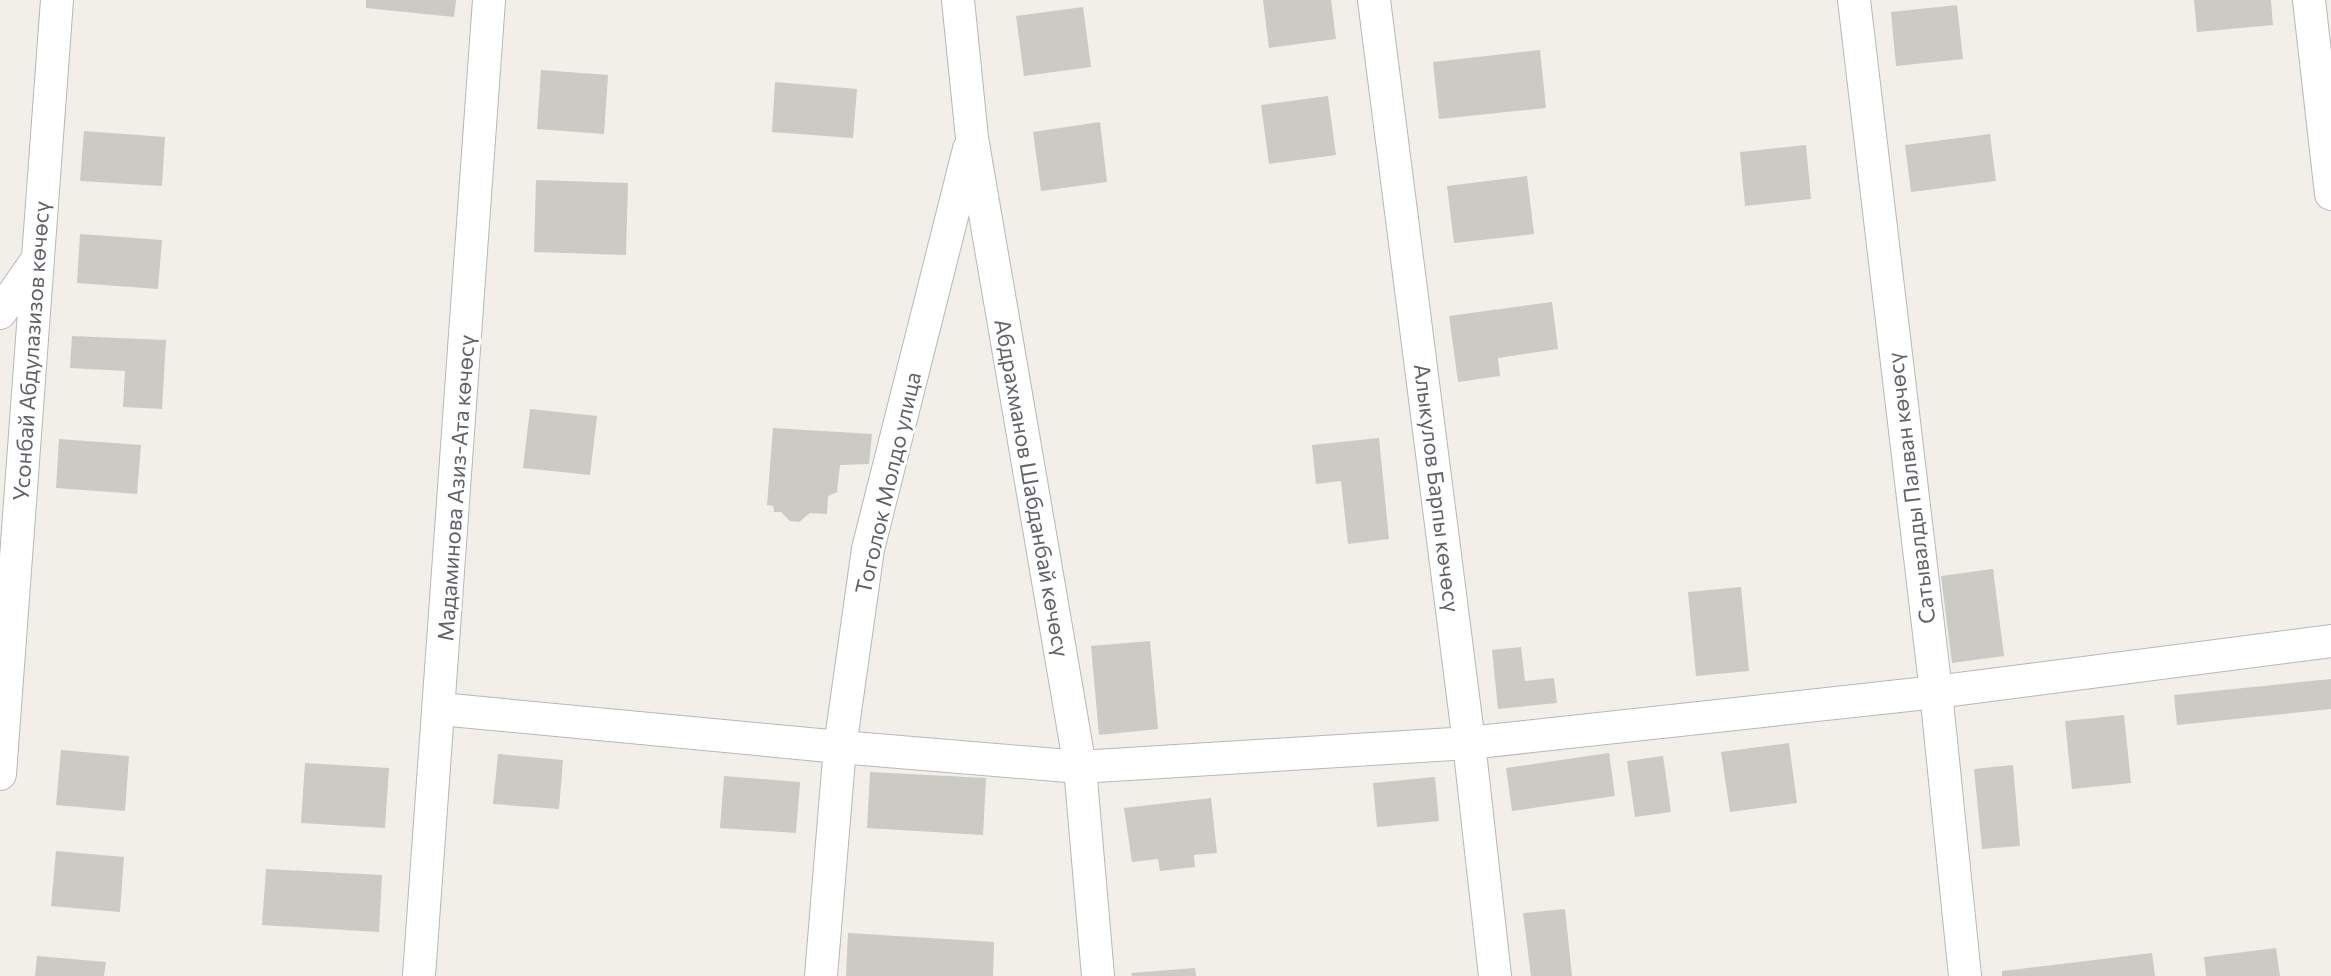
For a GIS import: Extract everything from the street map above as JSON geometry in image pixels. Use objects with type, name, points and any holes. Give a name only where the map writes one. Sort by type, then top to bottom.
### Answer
[{"type":"street","name":"Усонбай Абдулазизов көчөсү","points":[[0,774],[57,0]]},
{"type":"street","name":"Мадаминова Азиз-Ата көчөсү","points":[[419,976],[440,710],[489,0]]},
{"type":"street","name":"Абдрахманов Шабданбай көчөсү","points":[[958,0],[972,138],[1080,766],[1098,976]]},
{"type":"street","name":"Алыкулов Барпы көчөсү","points":[[1374,0],[1469,743],[1495,976]]},
{"type":"street","name":"Сатывалды Палван көчөсү","points":[[1854,0],[1936,692],[1965,976]]},
{"type":"street","points":[[2309,0],[2331,194]]},
{"type":"street","name":"Тоголок Молдо улица","points":[[821,976],[840,747],[868,549],[972,138]]},
{"type":"street","points":[[0,313],[37,260]]},
{"type":"street","points":[[440,710],[840,747],[1080,766],[1469,743],[1936,692],[2331,641]]},
{"type":"building","points":[[366,0],[456,0],[454,17],[366,8]]},
{"type":"building","points":[[1263,0],[1331,0],[1336,39],[1269,48]]},
{"type":"building","points":[[2194,0],[2271,0],[2273,25],[2197,32]]},
{"type":"building","points":[[1957,5],[1963,59],[1896,66],[1891,12]]},
{"type":"building","points":[[1083,7],[1091,67],[1024,76],[1016,16]]},
{"type":"building","points":[[1540,50],[1546,108],[1439,119],[1433,62]]},
{"type":"building","points":[[541,70],[608,75],[604,134],[537,129]]},
{"type":"building","points":[[775,82],[857,89],[853,138],[772,132]]},
{"type":"building","points":[[1328,96],[1336,155],[1269,164],[1261,105]]},
{"type":"building","points":[[1100,122],[1107,182],[1041,191],[1033,132]]},
{"type":"building","points":[[84,131],[165,137],[162,186],[80,181]]},
{"type":"building","points":[[1990,134],[1996,181],[1911,192],[1905,145]]},
{"type":"building","points":[[1806,145],[1811,199],[1745,206],[1740,152]]},
{"type":"building","points":[[1527,176],[1534,234],[1454,243],[1447,186]]},
{"type":"building","points":[[536,180],[628,183],[626,255],[534,252]]},
{"type":"building","points":[[80,234],[162,240],[158,289],[77,283]]},
{"type":"building","points":[[1552,302],[1558,349],[1498,358],[1500,376],[1458,382],[1449,316]]},
{"type":"building","points":[[72,336],[166,340],[162,409],[123,407],[125,371],[70,368]]},
{"type":"building","points":[[530,409],[597,416],[590,475],[523,468]]},
{"type":"building","points":[[773,428],[872,434],[869,464],[840,465],[837,492],[828,496],[827,514],[810,513],[799,522],[790,521],[781,512],[774,512],[773,506],[767,505]]},
{"type":"building","points":[[1379,438],[1389,539],[1348,544],[1341,481],[1316,484],[1312,445]]},
{"type":"building","points":[[59,439],[141,445],[137,494],[56,488]]},
{"type":"building","points":[[1993,569],[2004,656],[1952,663],[1941,576]]},
{"type":"building","points":[[1741,587],[1749,671],[1696,676],[1688,592]]},
{"type":"building","points":[[1150,641],[1158,729],[1099,735],[1091,646]]},
{"type":"building","points":[[1521,647],[1525,681],[1554,678],[1557,703],[1498,709],[1492,650]]},
{"type":"building","points":[[2331,679],[2331,709],[2177,725],[2174,695]]},
{"type":"building","points":[[2124,715],[2131,783],[2072,789],[2065,721]]},
{"type":"building","points":[[1789,743],[1797,803],[1730,812],[1721,752]]},
{"type":"building","points":[[61,750],[129,756],[125,811],[56,805]]},
{"type":"building","points":[[1609,753],[1615,796],[1512,811],[1506,768]]},
{"type":"building","points":[[498,754],[563,760],[559,809],[493,804]]},
{"type":"building","points":[[1663,756],[1671,812],[1635,817],[1627,761]]},
{"type":"building","points":[[305,763],[389,768],[385,828],[301,823]]},
{"type":"building","points":[[2013,765],[2020,846],[1982,849],[1974,769]]},
{"type":"building","points":[[870,772],[986,778],[983,835],[867,828]]},
{"type":"building","points":[[724,776],[800,782],[796,833],[720,828]]},
{"type":"building","points":[[1435,777],[1439,821],[1377,827],[1373,783]]},
{"type":"building","points":[[1211,798],[1217,853],[1194,855],[1195,867],[1160,871],[1158,859],[1132,862],[1124,808]]},
{"type":"building","points":[[56,851],[124,857],[120,912],[51,906]]},
{"type":"building","points":[[266,869],[382,875],[379,932],[262,925]]},
{"type":"building","points":[[1565,909],[1572,976],[1531,976],[1523,913]]},
{"type":"building","points":[[848,933],[994,942],[993,976],[846,976]]},
{"type":"building","points":[[2276,948],[2280,976],[2206,976],[2204,957]]},
{"type":"building","points":[[2152,953],[2155,976],[2002,976],[2002,971]]},
{"type":"building","points":[[37,956],[106,962],[104,976],[35,976]]},
{"type":"building","points":[[1195,968],[1196,976],[1132,976],[1131,973]]}]
